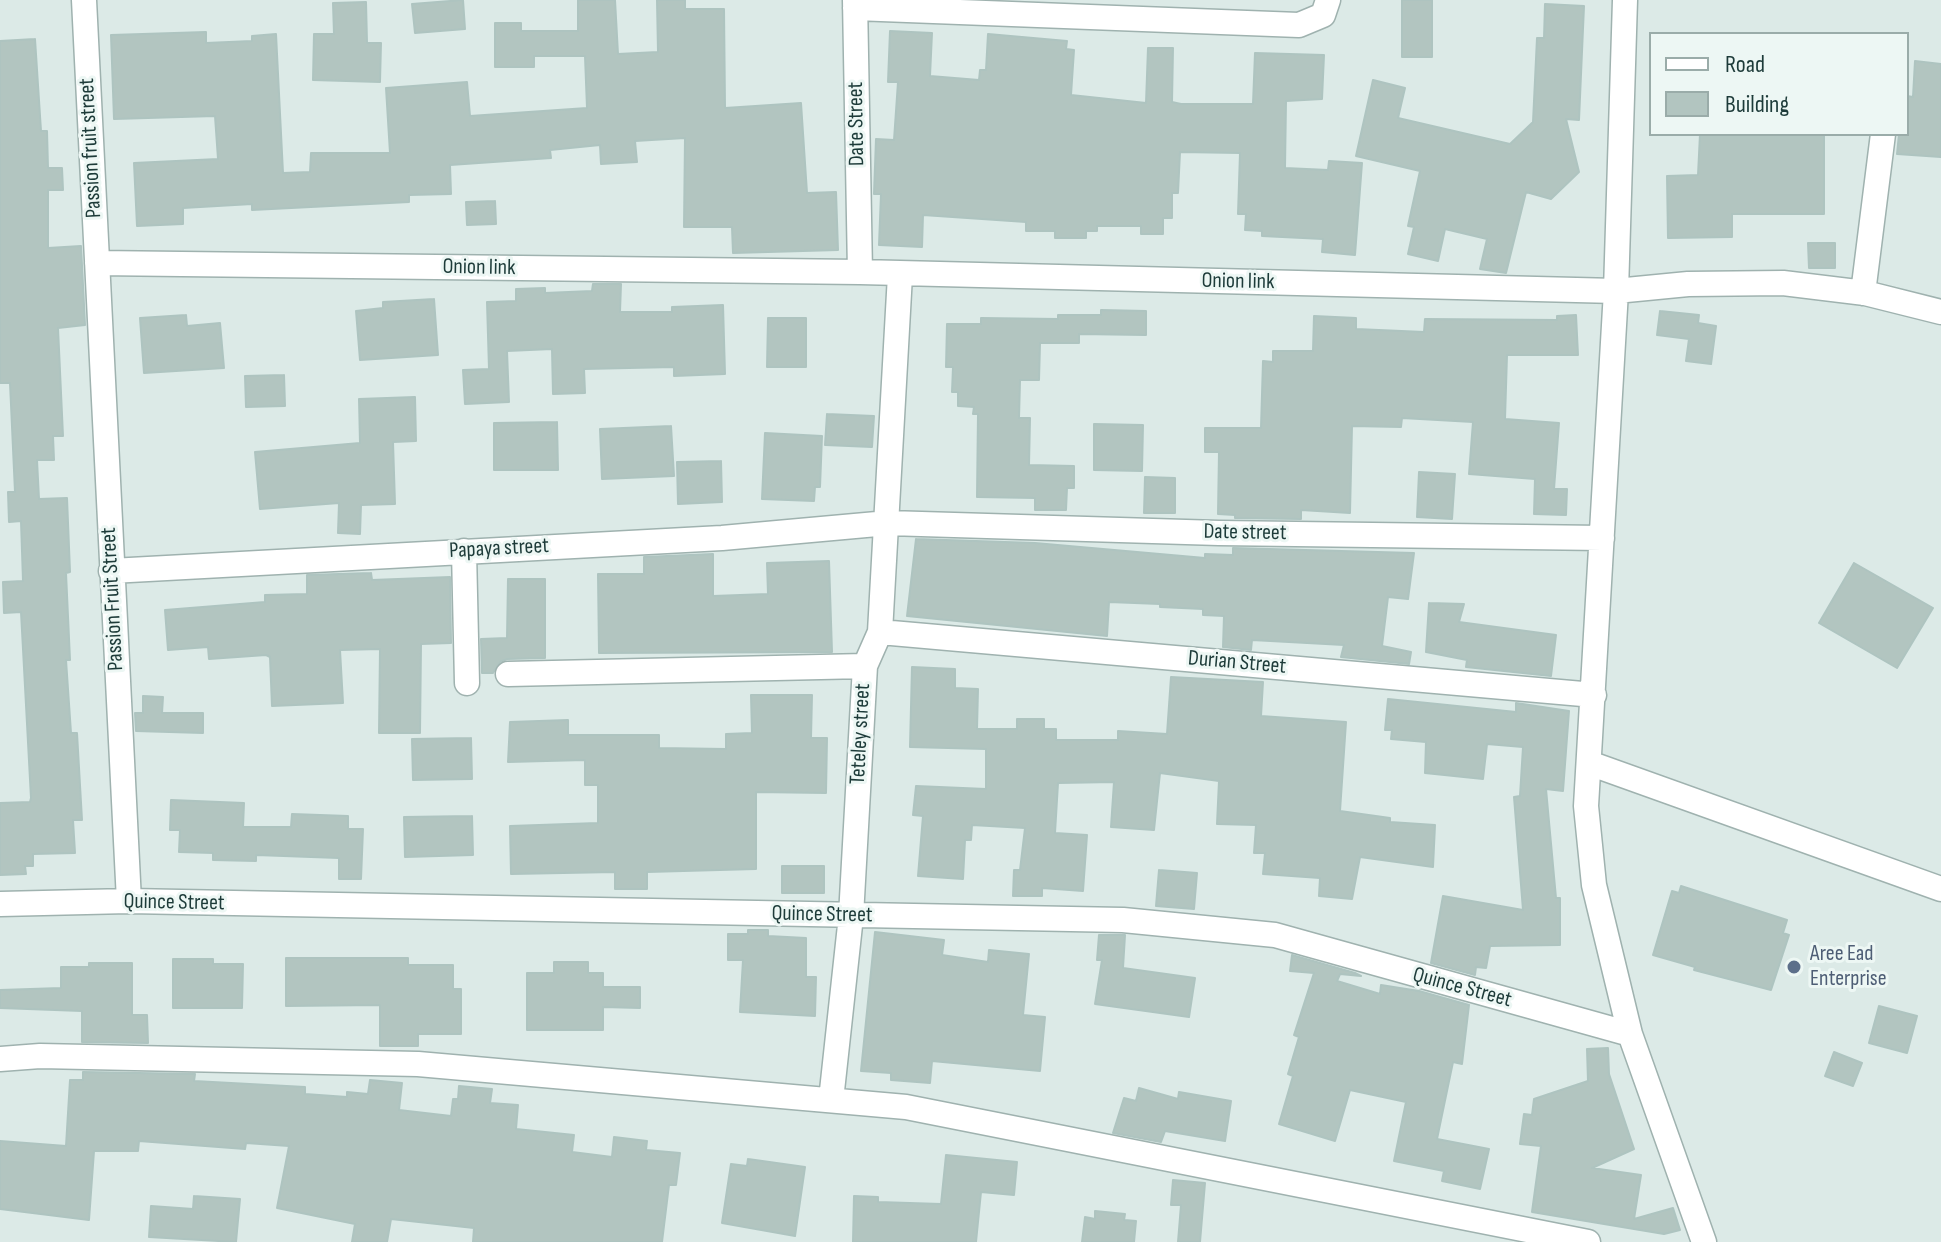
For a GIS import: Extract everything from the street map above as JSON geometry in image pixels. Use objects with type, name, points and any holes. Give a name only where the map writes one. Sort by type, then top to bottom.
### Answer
[{"type":"street","name":"Passion fruit street","points":[[84,0],[98,296]]},
{"type":"street","points":[[855,4],[1299,25],[1323,15],[1328,0]]},
{"type":"street","points":[[1625,0],[1616,291],[1586,806],[1594,885],[1630,1034],[1704,1242]]},
{"type":"street","name":"Date Street","points":[[855,4],[860,272]]},
{"type":"street","points":[[1863,293],[1883,136]]},
{"type":"street","name":"Onion link","points":[[97,263],[860,272],[1616,291],[1688,284],[1783,283],[1863,293],[1941,312]]},
{"type":"street","name":"Teteley street","points":[[831,1100],[851,916],[865,666],[880,632],[900,275]]},
{"type":"street","name":"Passion Fruit Street","points":[[98,296],[129,901]]},
{"type":"street","name":"Date street","points":[[888,523],[1602,538]]},
{"type":"street","name":"Papaya street","points":[[111,571],[722,538],[888,523]]},
{"type":"street","points":[[464,551],[467,683]]},
{"type":"street","name":"Durian Street","points":[[880,632],[1594,695]]},
{"type":"street","points":[[508,674],[865,666]]},
{"type":"street","points":[[1589,763],[1941,889]]},
{"type":"street","name":"Quince Street","points":[[0,904],[129,901],[1123,920],[1275,935],[1630,1034]]},
{"type":"street","points":[[0,1059],[40,1056],[418,1064],[906,1107],[1588,1242]]},
{"type":"building","points":[[463,0],[465,29],[415,33],[412,4]]},
{"type":"building","points":[[578,0],[615,0],[618,54],[658,52],[657,0],[685,0],[685,9],[724,9],[725,108],[801,103],[807,193],[836,192],[838,250],[733,253],[732,227],[684,227],[685,138],[635,141],[637,162],[601,164],[600,145],[550,150],[551,158],[450,165],[451,194],[409,195],[409,202],[252,210],[252,204],[183,208],[183,224],[137,226],[134,163],[218,159],[215,116],[114,119],[111,35],[206,32],[206,43],[252,41],[252,36],[276,34],[283,173],[310,172],[311,153],[390,153],[386,88],[467,82],[470,116],[587,108],[585,56],[534,56],[534,67],[495,67],[495,23],[521,23],[521,31],[578,31]]},
{"type":"building","points":[[1402,0],[1432,0],[1432,57],[1402,57]]},
{"type":"building","points":[[366,2],[367,43],[381,43],[380,82],[313,80],[314,34],[334,34],[333,3]]},
{"type":"building","points":[[1545,4],[1584,6],[1579,120],[1566,119],[1579,172],[1551,199],[1526,192],[1506,273],[1480,269],[1487,239],[1445,229],[1438,261],[1408,254],[1414,227],[1408,226],[1420,171],[1356,156],[1373,80],[1405,88],[1398,118],[1510,144],[1533,122],[1537,38],[1544,38]]},
{"type":"building","points":[[890,31],[932,33],[930,76],[979,80],[980,70],[986,70],[988,34],[1067,41],[1066,49],[1074,50],[1071,95],[1146,103],[1148,48],[1173,48],[1172,102],[1181,104],[1253,104],[1255,53],[1324,55],[1322,99],[1286,101],[1285,168],[1328,170],[1329,161],[1362,163],[1355,255],[1322,252],[1323,239],[1262,236],[1262,231],[1245,230],[1246,214],[1238,214],[1240,153],[1180,152],[1178,193],[1172,193],[1172,218],[1163,218],[1163,234],[1141,234],[1141,226],[1097,226],[1097,231],[1086,231],[1086,238],[1055,238],[1055,231],[1026,231],[1026,222],[923,215],[922,247],[879,245],[881,194],[874,194],[876,139],[894,140],[898,82],[888,82]]},
{"type":"building","points":[[35,39],[41,131],[47,131],[48,168],[62,168],[63,190],[48,190],[48,248],[81,246],[85,325],[58,328],[63,436],[53,436],[54,460],[37,460],[39,499],[67,498],[70,660],[66,660],[71,733],[77,733],[82,820],[73,820],[75,853],[33,854],[33,866],[25,866],[26,874],[0,875],[0,803],[30,802],[31,798],[21,612],[4,613],[3,582],[23,581],[21,521],[9,522],[8,492],[15,492],[10,383],[0,383],[0,41]]},
{"type":"building","points":[[1915,61],[1941,64],[1941,157],[1897,154],[1899,136],[1909,136],[1909,96],[1913,97]]},
{"type":"building","points":[[1700,136],[1824,136],[1824,214],[1732,214],[1732,237],[1668,238],[1667,176],[1698,175]]},
{"type":"building","points":[[495,201],[496,224],[467,225],[466,202]]},
{"type":"building","points":[[1808,243],[1835,243],[1835,268],[1809,268]]},
{"type":"building","points":[[593,284],[621,284],[620,312],[672,312],[672,307],[723,305],[725,374],[674,376],[674,367],[584,369],[585,393],[553,394],[552,349],[507,351],[509,402],[465,404],[463,370],[489,369],[487,302],[516,301],[516,289],[545,288],[545,293],[592,291]]},
{"type":"building","points":[[434,299],[438,355],[360,360],[356,311],[383,308],[383,302]]},
{"type":"building","points":[[1101,310],[1146,311],[1146,335],[1079,334],[1079,343],[1040,343],[1039,380],[1020,380],[1019,418],[1030,418],[1029,465],[1074,466],[1074,488],[1067,488],[1066,510],[1035,510],[1035,498],[977,497],[978,414],[973,414],[974,407],[958,406],[958,392],[952,392],[953,367],[946,367],[947,324],[981,324],[981,318],[1058,319],[1058,315],[1101,315]]},
{"type":"building","points":[[1660,311],[1699,315],[1698,323],[1716,326],[1711,364],[1686,361],[1689,339],[1657,335]]},
{"type":"building","points":[[186,315],[187,326],[220,323],[224,368],[144,373],[140,318]]},
{"type":"building","points":[[1576,315],[1578,355],[1507,355],[1505,419],[1559,423],[1554,489],[1567,489],[1566,515],[1534,514],[1535,479],[1469,474],[1473,422],[1402,418],[1401,427],[1352,426],[1350,513],[1301,510],[1301,519],[1235,518],[1235,515],[1218,514],[1219,452],[1205,452],[1205,428],[1261,428],[1263,361],[1273,362],[1273,351],[1313,351],[1314,316],[1356,318],[1356,329],[1424,332],[1425,319],[1557,320],[1557,316]]},
{"type":"building","points":[[768,318],[806,318],[806,367],[767,367]]},
{"type":"building","points":[[284,375],[285,406],[246,407],[245,376]]},
{"type":"building","points":[[415,397],[416,441],[393,442],[395,504],[361,505],[360,534],[338,533],[339,503],[260,509],[255,452],[360,443],[359,399]]},
{"type":"building","points":[[827,414],[874,416],[872,447],[825,445]]},
{"type":"building","points":[[557,422],[558,470],[494,470],[494,423]]},
{"type":"building","points":[[1094,424],[1143,425],[1142,471],[1094,470]]},
{"type":"building","points":[[671,426],[674,476],[602,479],[600,429]]},
{"type":"building","points":[[765,433],[822,436],[820,487],[815,487],[814,501],[762,499]]},
{"type":"building","points":[[721,461],[722,502],[678,504],[677,462]]},
{"type":"building","points":[[1419,472],[1455,474],[1452,519],[1417,517]]},
{"type":"building","points":[[1145,477],[1175,478],[1175,513],[1144,513]]},
{"type":"building","points":[[916,539],[1035,543],[1205,558],[1205,554],[1233,555],[1233,548],[1414,553],[1408,599],[1388,597],[1382,646],[1411,652],[1409,664],[1341,657],[1344,645],[1252,640],[1251,650],[1223,647],[1224,616],[1203,615],[1203,609],[1160,607],[1160,604],[1109,602],[1107,636],[907,616]]},
{"type":"building","points":[[713,554],[713,596],[768,594],[767,563],[829,561],[832,652],[599,653],[598,574],[644,574],[644,557]]},
{"type":"building","points":[[1854,563],[1933,608],[1897,668],[1819,623]]},
{"type":"building","points":[[371,573],[372,580],[450,577],[451,643],[421,644],[420,733],[379,733],[380,649],[340,650],[343,703],[272,706],[270,657],[209,659],[208,647],[168,650],[165,610],[265,602],[265,595],[307,594],[307,575]]},
{"type":"building","points":[[508,579],[545,579],[545,658],[507,659],[500,662],[493,673],[482,673],[481,639],[507,638]]},
{"type":"building","points":[[1429,603],[1464,604],[1459,622],[1556,635],[1551,676],[1466,667],[1467,660],[1426,652]]},
{"type":"building","points":[[912,667],[955,669],[955,688],[978,689],[977,729],[1017,729],[1017,719],[1044,719],[1044,729],[1056,729],[1056,740],[1118,740],[1118,731],[1167,734],[1171,677],[1263,682],[1261,716],[1346,722],[1340,811],[1390,818],[1390,822],[1435,825],[1433,867],[1360,857],[1352,899],[1319,896],[1320,878],[1263,874],[1265,853],[1254,853],[1256,825],[1217,824],[1219,781],[1160,773],[1154,830],[1111,827],[1114,782],[1058,783],[1055,833],[1087,835],[1083,891],[1042,888],[1042,896],[1013,896],[1014,870],[1020,870],[1025,828],[972,825],[971,840],[965,840],[963,879],[918,876],[923,816],[913,815],[916,786],[986,789],[986,749],[910,747]]},
{"type":"building","points":[[751,695],[812,695],[811,738],[827,738],[826,793],[756,792],[756,869],[647,872],[647,889],[615,889],[615,872],[511,874],[510,826],[598,823],[598,785],[585,785],[585,760],[508,762],[510,722],[568,720],[568,735],[659,735],[659,748],[726,749],[726,734],[752,733]]},
{"type":"building","points":[[143,696],[163,697],[162,713],[203,713],[203,733],[136,731],[135,713],[143,713]]},
{"type":"building","points":[[1388,699],[1516,712],[1516,703],[1569,711],[1563,791],[1546,789],[1556,898],[1560,898],[1560,945],[1490,946],[1486,968],[1476,967],[1475,975],[1431,963],[1443,896],[1523,910],[1514,797],[1520,796],[1523,747],[1487,744],[1483,779],[1425,773],[1426,742],[1391,739],[1392,730],[1385,730]]},
{"type":"building","points":[[471,738],[472,779],[413,780],[412,739]]},
{"type":"building","points":[[171,800],[244,803],[243,827],[291,827],[292,814],[348,816],[348,829],[363,829],[361,879],[339,879],[339,858],[256,855],[256,861],[213,860],[213,853],[179,852],[180,830],[170,830]]},
{"type":"building","points":[[472,816],[473,855],[405,857],[404,817]]},
{"type":"building","points":[[782,866],[824,866],[824,893],[782,893]]},
{"type":"building","points":[[1159,870],[1197,873],[1194,909],[1156,906]]},
{"type":"building","points":[[1681,886],[1787,920],[1783,933],[1789,935],[1771,990],[1694,970],[1695,967],[1653,955],[1672,891],[1679,893]]},
{"type":"building","points":[[748,930],[768,930],[768,936],[806,938],[806,977],[816,977],[815,1016],[740,1012],[743,960],[728,960],[728,934],[748,934]]},
{"type":"building","points":[[875,932],[944,940],[942,955],[988,962],[989,950],[1029,954],[1023,1015],[1045,1017],[1040,1071],[932,1061],[930,1083],[891,1080],[891,1073],[861,1071]]},
{"type":"building","points":[[1099,935],[1125,935],[1123,968],[1195,978],[1189,1017],[1095,1004],[1102,960],[1097,960]]},
{"type":"building","points":[[1292,955],[1355,973],[1361,976],[1340,974],[1337,981],[1380,994],[1381,985],[1419,991],[1469,1005],[1462,1064],[1453,1062],[1437,1139],[1489,1149],[1480,1189],[1442,1181],[1444,1171],[1394,1161],[1406,1102],[1350,1090],[1335,1141],[1279,1124],[1293,1076],[1288,1074],[1299,1037],[1294,1035],[1314,973],[1290,971]]},
{"type":"building","points":[[286,958],[408,958],[408,965],[453,965],[453,989],[461,989],[461,1034],[418,1034],[418,1046],[380,1046],[380,1005],[286,1006]]},
{"type":"building","points":[[173,959],[213,959],[213,964],[243,964],[242,1008],[173,1008]]},
{"type":"building","points":[[554,962],[588,962],[588,973],[603,973],[603,987],[640,987],[640,1008],[603,1007],[603,1030],[527,1030],[527,973],[554,973]]},
{"type":"building","points":[[89,963],[132,963],[132,1015],[147,1015],[148,1043],[82,1042],[82,1011],[0,1008],[0,990],[61,988],[61,967],[89,967]]},
{"type":"building","points":[[1879,1006],[1917,1016],[1907,1053],[1869,1043]]},
{"type":"building","points":[[1608,1048],[1609,1074],[1634,1149],[1592,1168],[1641,1175],[1634,1219],[1673,1208],[1680,1230],[1664,1234],[1532,1212],[1541,1146],[1520,1144],[1524,1114],[1532,1115],[1534,1099],[1588,1081],[1587,1049]]},
{"type":"building","points":[[1834,1052],[1862,1063],[1853,1086],[1825,1076]]},
{"type":"building","points":[[83,1072],[195,1074],[194,1081],[305,1087],[305,1094],[347,1097],[347,1092],[368,1094],[370,1080],[402,1083],[399,1110],[451,1116],[453,1099],[458,1099],[459,1086],[492,1089],[490,1103],[518,1105],[516,1129],[574,1135],[572,1152],[612,1157],[614,1137],[647,1141],[646,1150],[680,1153],[676,1185],[669,1185],[662,1242],[473,1242],[474,1228],[391,1219],[387,1242],[352,1242],[355,1224],[277,1208],[289,1146],[246,1143],[245,1149],[139,1141],[138,1151],[94,1151],[89,1220],[0,1209],[0,1141],[66,1146],[70,1080],[83,1080]]},
{"type":"building","points":[[1139,1088],[1178,1099],[1179,1092],[1231,1101],[1225,1141],[1165,1131],[1161,1142],[1113,1133],[1124,1098],[1136,1101]]},
{"type":"building","points":[[946,1155],[1017,1162],[1014,1195],[981,1192],[976,1242],[853,1242],[854,1196],[878,1197],[878,1202],[941,1204]]},
{"type":"building","points":[[748,1159],[805,1167],[795,1236],[722,1223],[731,1164],[747,1166]]},
{"type":"building","points":[[1173,1180],[1205,1183],[1200,1242],[1178,1242],[1181,1205],[1171,1205]]},
{"type":"building","points":[[194,1196],[240,1199],[236,1242],[149,1237],[151,1206],[193,1209]]},
{"type":"building","points":[[1095,1211],[1125,1214],[1124,1220],[1136,1221],[1134,1242],[1082,1242],[1085,1217],[1095,1219]]},
{"type":"place","name":"Aree Ead Enterprise","points":[[1794,967]]}]
